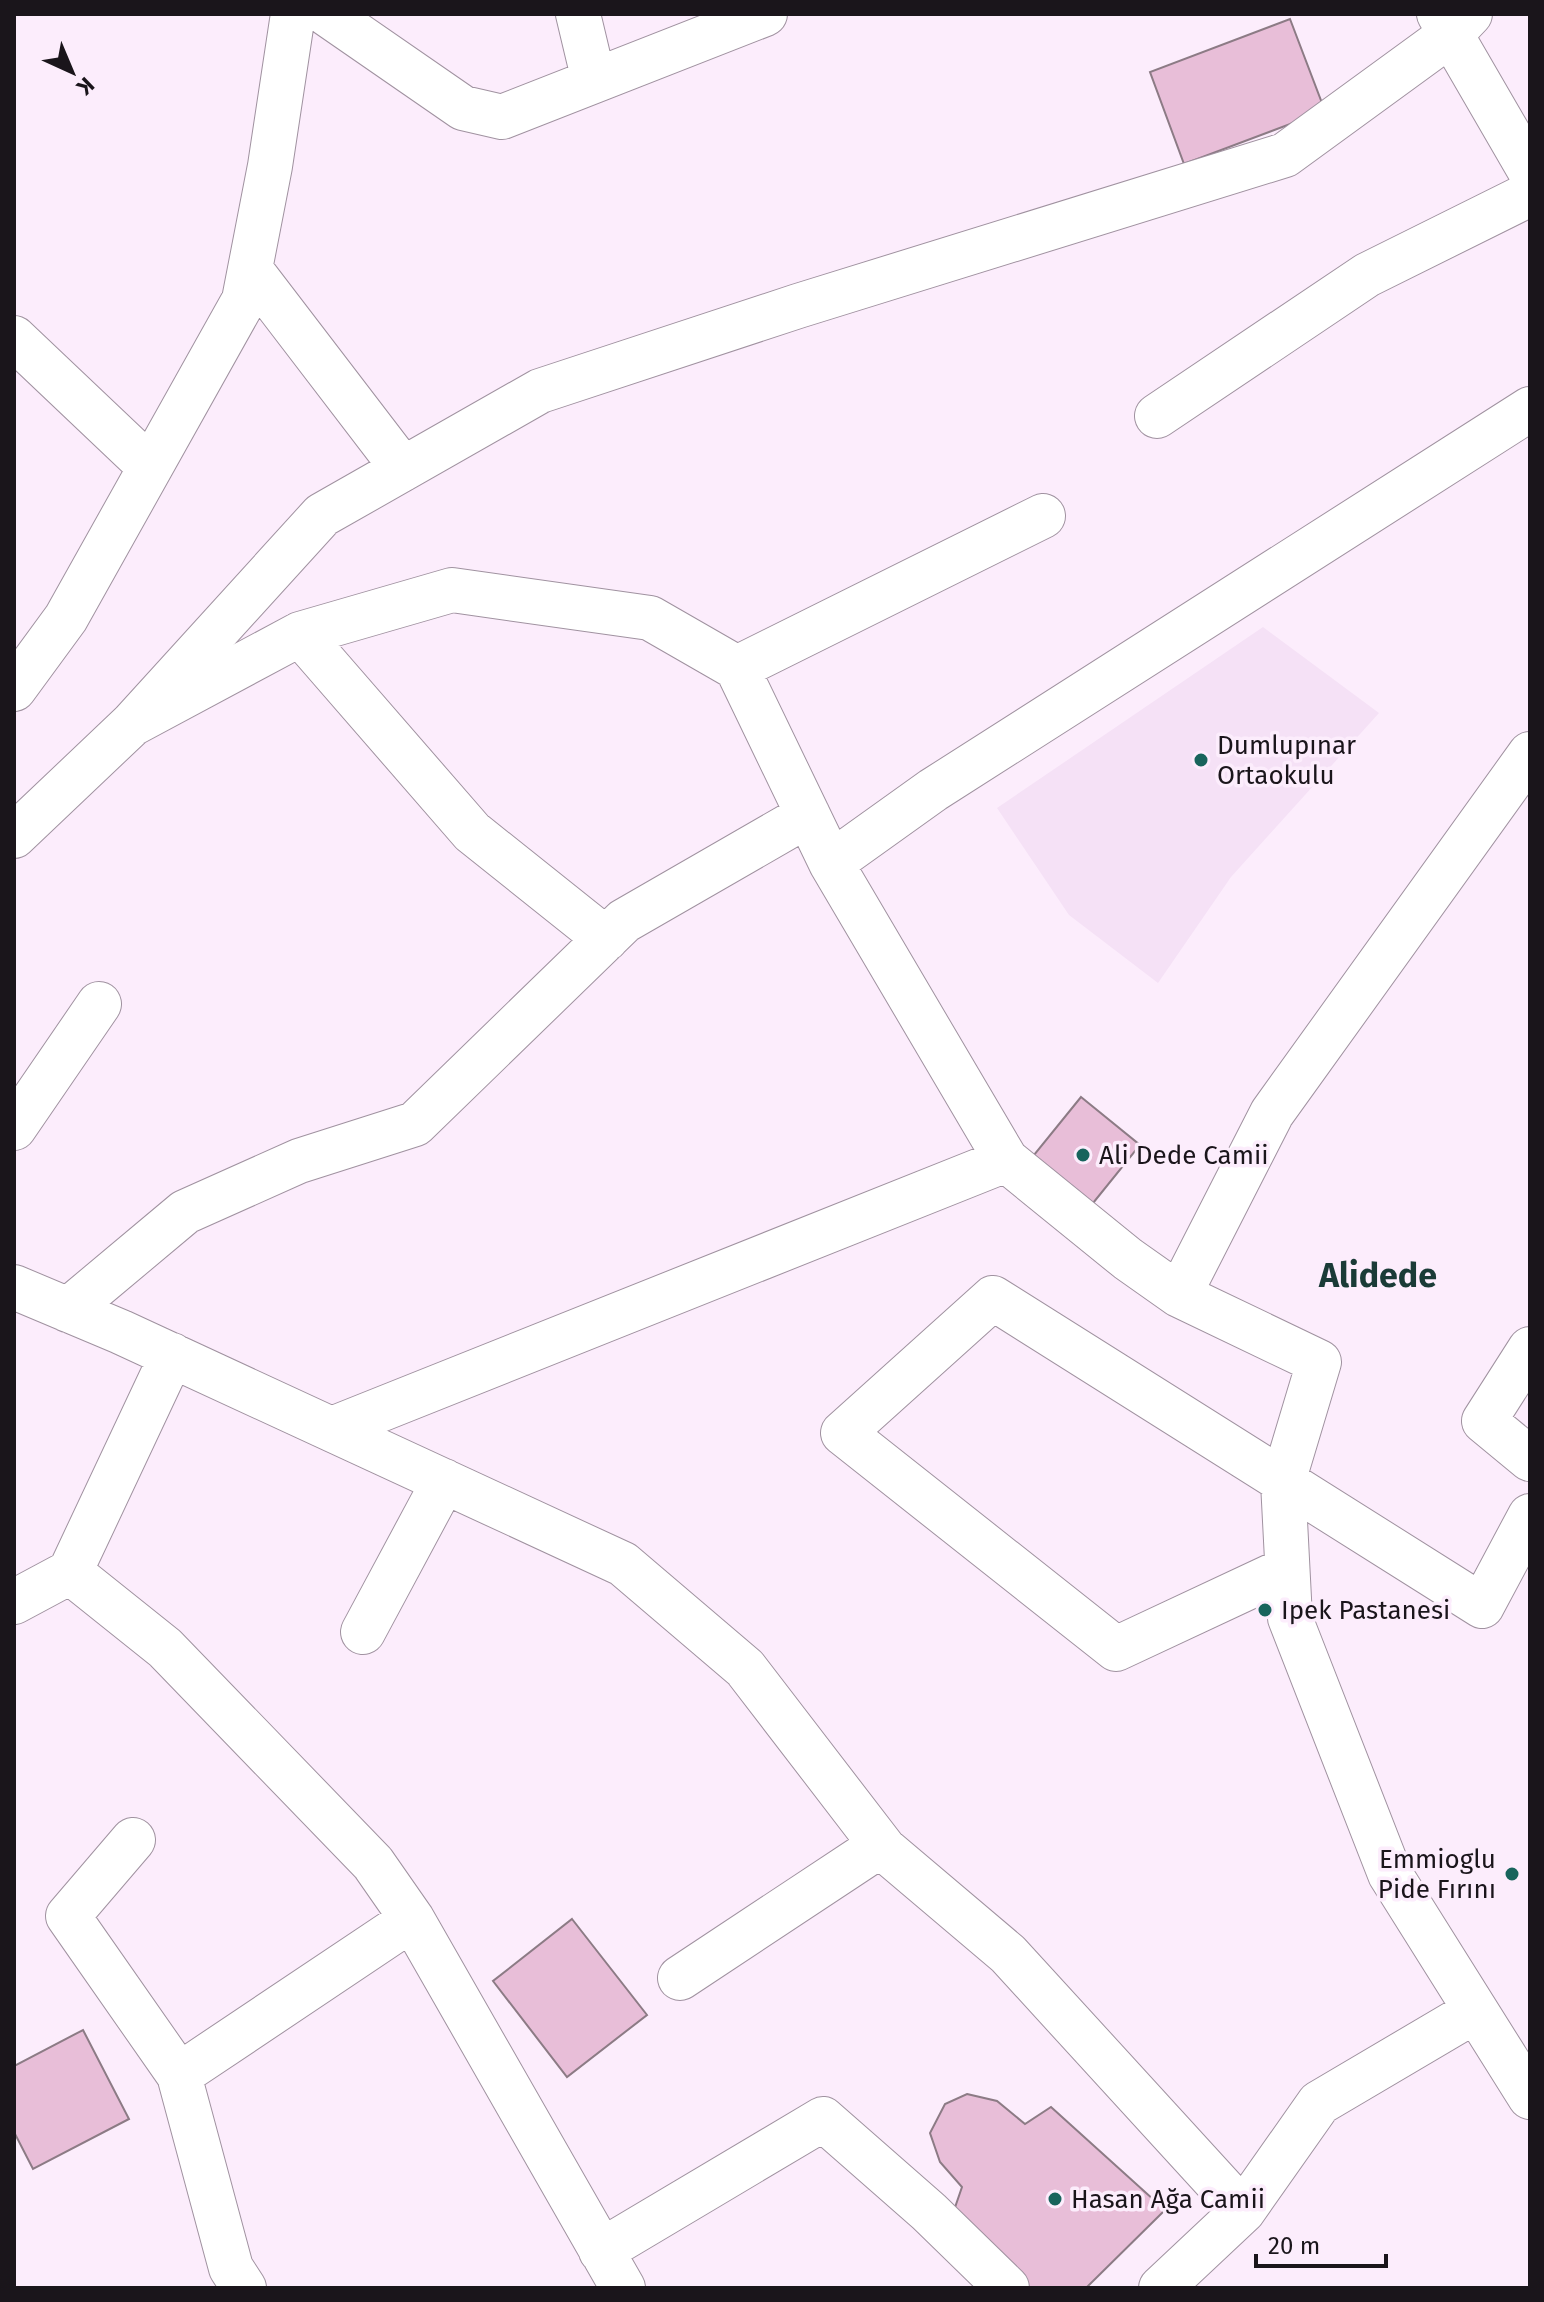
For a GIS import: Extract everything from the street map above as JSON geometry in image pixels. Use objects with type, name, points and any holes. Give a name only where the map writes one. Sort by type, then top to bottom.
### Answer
[{"type":"street","points":[[14,689],[66,618],[244,300],[293,14]]},
{"type":"street","points":[[327,14],[463,108],[502,117],[765,14]]},
{"type":"street","points":[[578,14],[594,81]]},
{"type":"street","points":[[23,810],[132,724],[322,515],[540,391],[798,306],[1285,155],[1454,21],[1530,171]]},
{"type":"street","points":[[1157,416],[1367,275],[1530,194]]},
{"type":"street","points":[[250,269],[403,469]]},
{"type":"street","points":[[14,338],[150,467]]},
{"type":"street","points":[[831,863],[933,790],[1530,409]]},
{"type":"street","points":[[737,668],[1043,516]]},
{"type":"street","points":[[132,724],[300,634],[452,590],[650,618],[737,668],[831,863],[1006,1160],[1128,1259],[1179,1295],[1319,1362],[1283,1482],[1290,1618],[1390,1874],[1530,2097]]},
{"type":"street","points":[[300,634],[472,832],[606,939]]},
{"type":"street","points":[[1179,1295],[1272,1113],[1530,754]]},
{"type":"street","points":[[68,1310],[185,1212],[299,1161],[415,1124],[624,921],[808,815]]},
{"type":"street","points":[[14,1128],[99,1004]]},
{"type":"street","points":[[332,1429],[1006,1160]]},
{"type":"street","points":[[14,1287],[172,1355],[623,1564],[745,1668],[881,1845],[1008,1954],[1243,2211]]},
{"type":"street","points":[[1287,1569],[1116,1649],[843,1433],[993,1298],[1482,1606],[1530,1516]]},
{"type":"street","points":[[1530,1349],[1484,1421],[1530,1459]]},
{"type":"street","points":[[14,1602],[70,1572],[172,1355]]},
{"type":"street","points":[[363,1632],[444,1481]]},
{"type":"street","points":[[70,1572],[165,1648],[373,1863],[412,1919],[623,2288]]},
{"type":"street","points":[[133,1840],[68,1916],[179,2075],[227,2281]]},
{"type":"street","points":[[680,1978],[881,1845]]},
{"type":"street","points":[[179,2075],[412,1919]]},
{"type":"street","points":[[1161,2288],[1243,2211],[1319,2103],[1475,2011]]},
{"type":"street","points":[[601,2251],[823,2119],[929,2212],[1007,2288]]},
{"type":"shaded area","name":"Dumlupınar Ortaokulu","points":[[1263,627],[1379,713],[1231,877],[1158,983],[1069,915],[997,808]]},
{"type":"building","points":[[1290,19],[1325,111],[1184,164],[1150,72]]},
{"type":"building","name":"Ali Dede Camii","points":[[1081,1097],[1140,1145],[1085,1213],[1025,1166]]},
{"type":"building","points":[[572,1919],[647,2015],[567,2077],[493,1981]]},
{"type":"building","points":[[83,2030],[129,2119],[33,2169],[14,2132],[14,2066]]},
{"type":"building","name":"Hasan Ağa Camii","points":[[967,2094],[997,2101],[1025,2124],[1051,2107],[1165,2210],[1086,2288],[1020,2288],[950,2222],[962,2187],[940,2162],[930,2133],[945,2104]]},
{"type":"place","name":"Dumlupınar Ortaokulu","points":[[1201,760]]},
{"type":"place","name":"Ali Dede Camii","points":[[1083,1155]]},
{"type":"place","name":"Ipek Pastanesi","points":[[1265,1610]]},
{"type":"place","name":"Emmioglu Pide Fırını","points":[[1512,1874]]},
{"type":"place","name":"Hasan Ağa Camii","points":[[1055,2199]]},
{"type":"district","name":"Alidede","points":[[1378,1275]]}]
